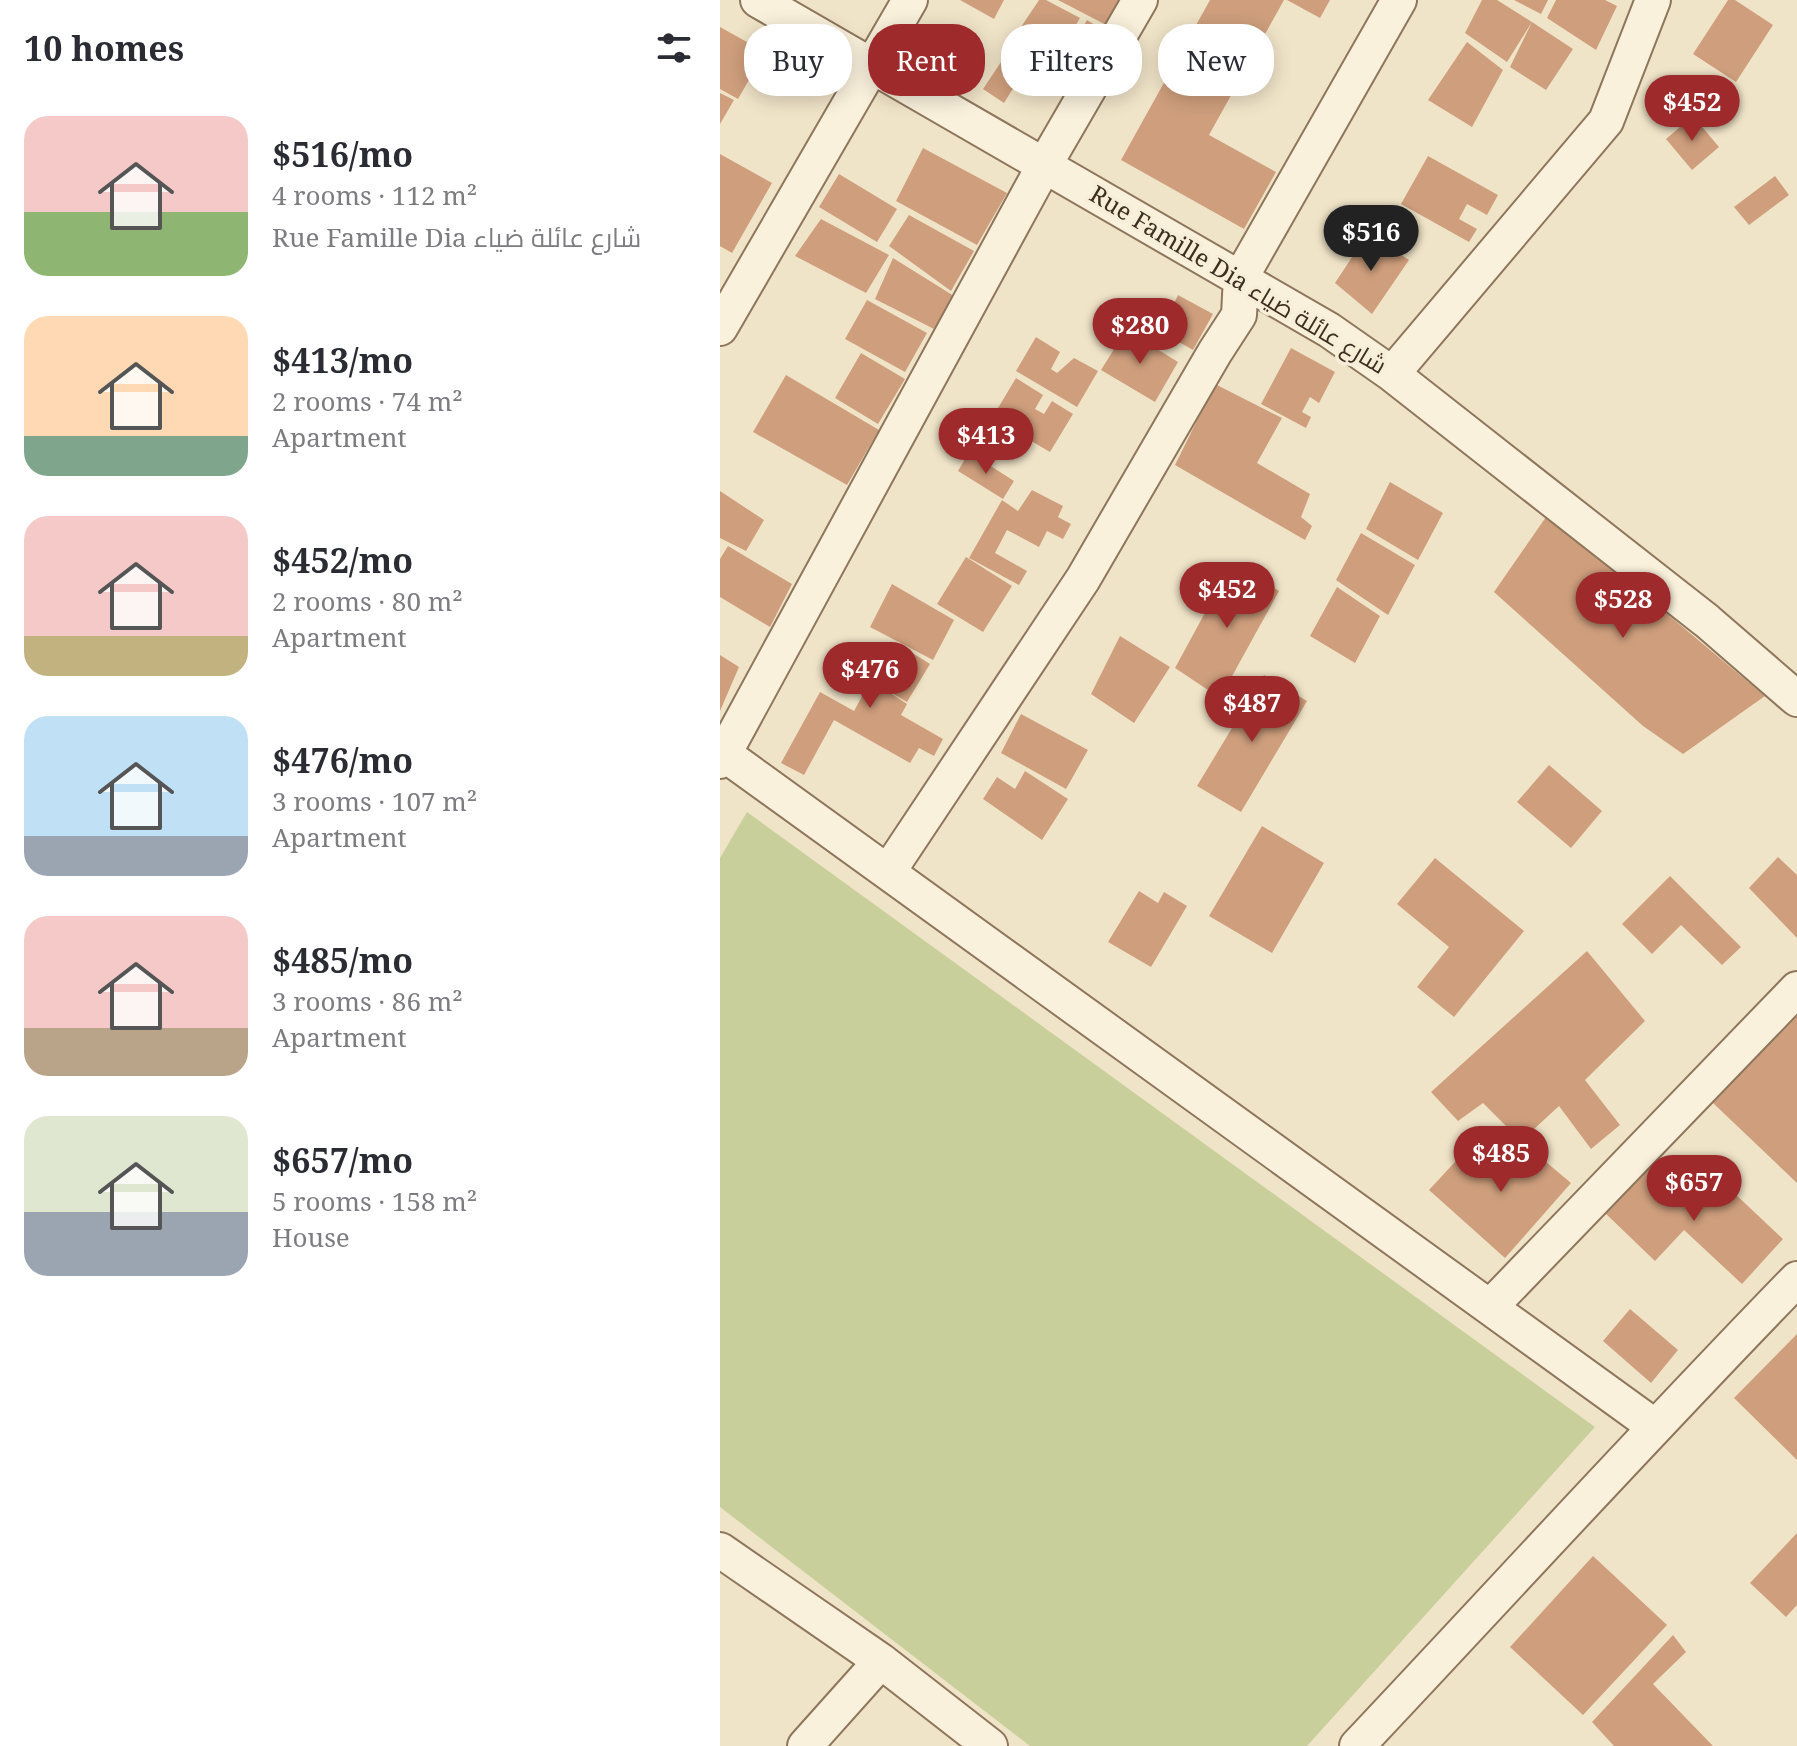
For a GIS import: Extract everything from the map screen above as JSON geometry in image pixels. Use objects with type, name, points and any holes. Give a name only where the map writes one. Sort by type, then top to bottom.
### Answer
[{"type":"street","name":"Rue Famille Dia شارع عائلة ضياء","points":[[758,0],[868,63]]},
{"type":"street","points":[[896,24],[910,0]]},
{"type":"street","points":[[1140,0],[1045,164],[721,755],[888,872],[1654,1426]]},
{"type":"street","points":[[888,872],[1083,579],[1239,315],[1241,277],[1399,0]]},
{"type":"street","points":[[1392,374],[1606,121],[1653,0]]},
{"type":"street","points":[[720,328],[868,72]]},
{"type":"street","name":"Rue Famille Dia شارع عائلة ضياء","points":[[926,96],[1329,330],[1392,374],[1792,686]]},
{"type":"street","points":[[1490,1307],[1797,989]]},
{"type":"street","points":[[1357,1746],[1654,1426],[1797,1279]]},
{"type":"street","points":[[720,1550],[881,1661],[990,1746]]},
{"type":"street","points":[[805,1746],[881,1661]]},
{"type":"green space","points":[[747,812],[1595,1427],[1307,1746],[1030,1746],[720,1507],[720,858]]},
{"type":"building","points":[[960,0],[1004,0],[994,19]]},
{"type":"building","points":[[1039,0],[1046,0],[1080,18],[1076,24],[1023,24]]},
{"type":"building","points":[[1058,0],[1128,0],[1112,24],[1104,24]]},
{"type":"building","points":[[1210,0],[1284,0],[1271,24],[1197,24]]},
{"type":"building","points":[[1287,0],[1330,0],[1320,18]]},
{"type":"building","points":[[1482,0],[1497,0],[1532,22],[1507,62],[1465,33]]},
{"type":"building","points":[[1514,0],[1548,0],[1541,14]]},
{"type":"building","points":[[1556,0],[1605,0],[1617,6],[1596,50],[1547,18]]},
{"type":"building","points":[[1728,0],[1735,0],[1773,25],[1736,82],[1693,54]]},
{"type":"building","points":[[1532,22],[1573,49],[1546,90],[1510,67]]},
{"type":"building","points":[[720,27],[744,40],[744,89],[738,99],[720,89]]},
{"type":"building","points":[[1467,42],[1503,70],[1472,127],[1428,100]]},
{"type":"building","points":[[1001,62],[1001,96],[1008,96],[1004,103],[985,90]]},
{"type":"building","points":[[720,93],[734,100],[720,124]]},
{"type":"building","points":[[1158,93],[1158,96],[1231,96],[1209,135],[1276,172],[1244,229],[1121,160]]},
{"type":"building","points":[[1693,116],[1719,147],[1692,170],[1666,139]]},
{"type":"building","points":[[923,148],[1007,193],[977,245],[896,201]]},
{"type":"building","points":[[720,154],[772,183],[732,253],[720,246]]},
{"type":"building","points":[[1428,156],[1498,195],[1487,215],[1467,204],[1459,219],[1477,229],[1469,242],[1401,204]]},
{"type":"building","points":[[839,174],[897,209],[877,242],[819,207]]},
{"type":"building","points":[[1775,176],[1789,195],[1749,225],[1734,207]]},
{"type":"building","points":[[909,215],[974,251],[951,291],[889,246]]},
{"type":"building","points":[[821,219],[889,255],[866,293],[795,256]]},
{"type":"building","points":[[1368,233],[1409,260],[1372,314],[1335,283]]},
{"type":"building","points":[[893,258],[954,296],[934,329],[875,299]]},
{"type":"building","points":[[1178,295],[1213,314],[1193,350],[1172,338],[1183,319],[1170,312]]},
{"type":"building","points":[[867,300],[927,333],[905,372],[845,339]]},
{"type":"building","points":[[1126,330],[1178,362],[1155,402],[1101,370]]},
{"type":"building","points":[[1036,337],[1060,352],[1051,369],[1057,373],[1074,358],[1098,371],[1077,407],[1016,371]]},
{"type":"building","points":[[1291,348],[1335,372],[1319,403],[1310,397],[1302,412],[1311,417],[1306,428],[1261,404]]},
{"type":"building","points":[[861,353],[905,379],[878,424],[835,398]]},
{"type":"building","points":[[786,375],[879,430],[847,485],[753,432]]},
{"type":"building","points":[[1016,378],[1043,395],[1035,409],[1044,414],[1052,401],[1073,414],[1050,452],[992,418]]},
{"type":"building","points":[[1215,384],[1282,418],[1257,463],[1310,494],[1301,517],[1312,526],[1305,540],[1175,465]]},
{"type":"building","points":[[969,452],[1014,481],[1003,499],[958,471]]},
{"type":"building","points":[[1390,482],[1443,513],[1418,560],[1366,529]]},
{"type":"building","points":[[1032,490],[1063,506],[1058,517],[1071,524],[1063,539],[1047,531],[1039,547],[1007,530],[995,553],[1027,571],[1019,585],[969,558],[1002,500],[1018,511]]},
{"type":"building","points":[[720,491],[764,520],[746,551],[720,538]]},
{"type":"building","points":[[1548,514],[1765,696],[1683,754],[1643,726],[1494,592]]},
{"type":"building","points":[[1361,533],[1415,565],[1388,615],[1336,580]]},
{"type":"building","points":[[728,546],[792,584],[770,627],[720,597],[720,559]]},
{"type":"building","points":[[966,557],[1012,586],[983,632],[937,604]]},
{"type":"building","points":[[1232,563],[1279,591],[1220,698],[1175,668]]},
{"type":"building","points":[[892,584],[954,620],[933,660],[870,627]]},
{"type":"building","points":[[1337,587],[1380,616],[1355,663],[1310,636]]},
{"type":"building","points":[[1120,636],[1170,667],[1134,723],[1091,694]]},
{"type":"building","points":[[895,642],[930,664],[907,702],[883,688],[907,704],[901,715],[943,739],[934,756],[919,748],[910,763],[834,720],[804,775],[781,763],[820,692],[854,711],[865,691],[839,676],[860,649],[882,663]]},
{"type":"building","points":[[720,655],[739,667],[720,711]]},
{"type":"building","points":[[1264,675],[1307,701],[1241,812],[1197,786]]},
{"type":"building","points":[[1021,714],[1088,750],[1066,789],[1001,753]]},
{"type":"building","points":[[1549,765],[1602,811],[1571,848],[1517,802]]},
{"type":"building","points":[[1025,771],[1068,799],[1042,840],[983,799],[997,777],[1015,789]]},
{"type":"building","points":[[1262,826],[1324,863],[1272,953],[1209,916]]},
{"type":"building","points":[[1778,857],[1797,875],[1797,938],[1749,888]]},
{"type":"building","points":[[1435,858],[1524,931],[1454,1017],[1417,987],[1449,947],[1397,904]]},
{"type":"building","points":[[1670,876],[1741,947],[1722,965],[1681,925],[1652,954],[1622,924]]},
{"type":"building","points":[[1139,891],[1158,903],[1164,892],[1187,906],[1151,967],[1108,942]]},
{"type":"building","points":[[1587,951],[1645,1021],[1585,1080],[1620,1125],[1591,1149],[1559,1106],[1521,1141],[1483,1103],[1458,1121],[1431,1092]]},
{"type":"building","points":[[1797,1012],[1797,1183],[1713,1103]]},
{"type":"building","points":[[1521,1141],[1571,1183],[1505,1258],[1429,1190],[1467,1149],[1485,1169]]},
{"type":"building","points":[[1645,1166],[1687,1205],[1715,1175],[1783,1239],[1742,1284],[1684,1230],[1655,1261],[1603,1211]]},
{"type":"building","points":[[1630,1309],[1678,1350],[1651,1383],[1603,1341]]},
{"type":"building","points":[[1797,1334],[1797,1460],[1734,1398]]},
{"type":"building","points":[[1797,1533],[1797,1605],[1786,1617],[1750,1583]]},
{"type":"building","points":[[1593,1556],[1667,1625],[1583,1715],[1510,1647]]},
{"type":"building","points":[[1673,1635],[1686,1652],[1653,1684],[1713,1746],[1614,1746],[1592,1722]]}]
